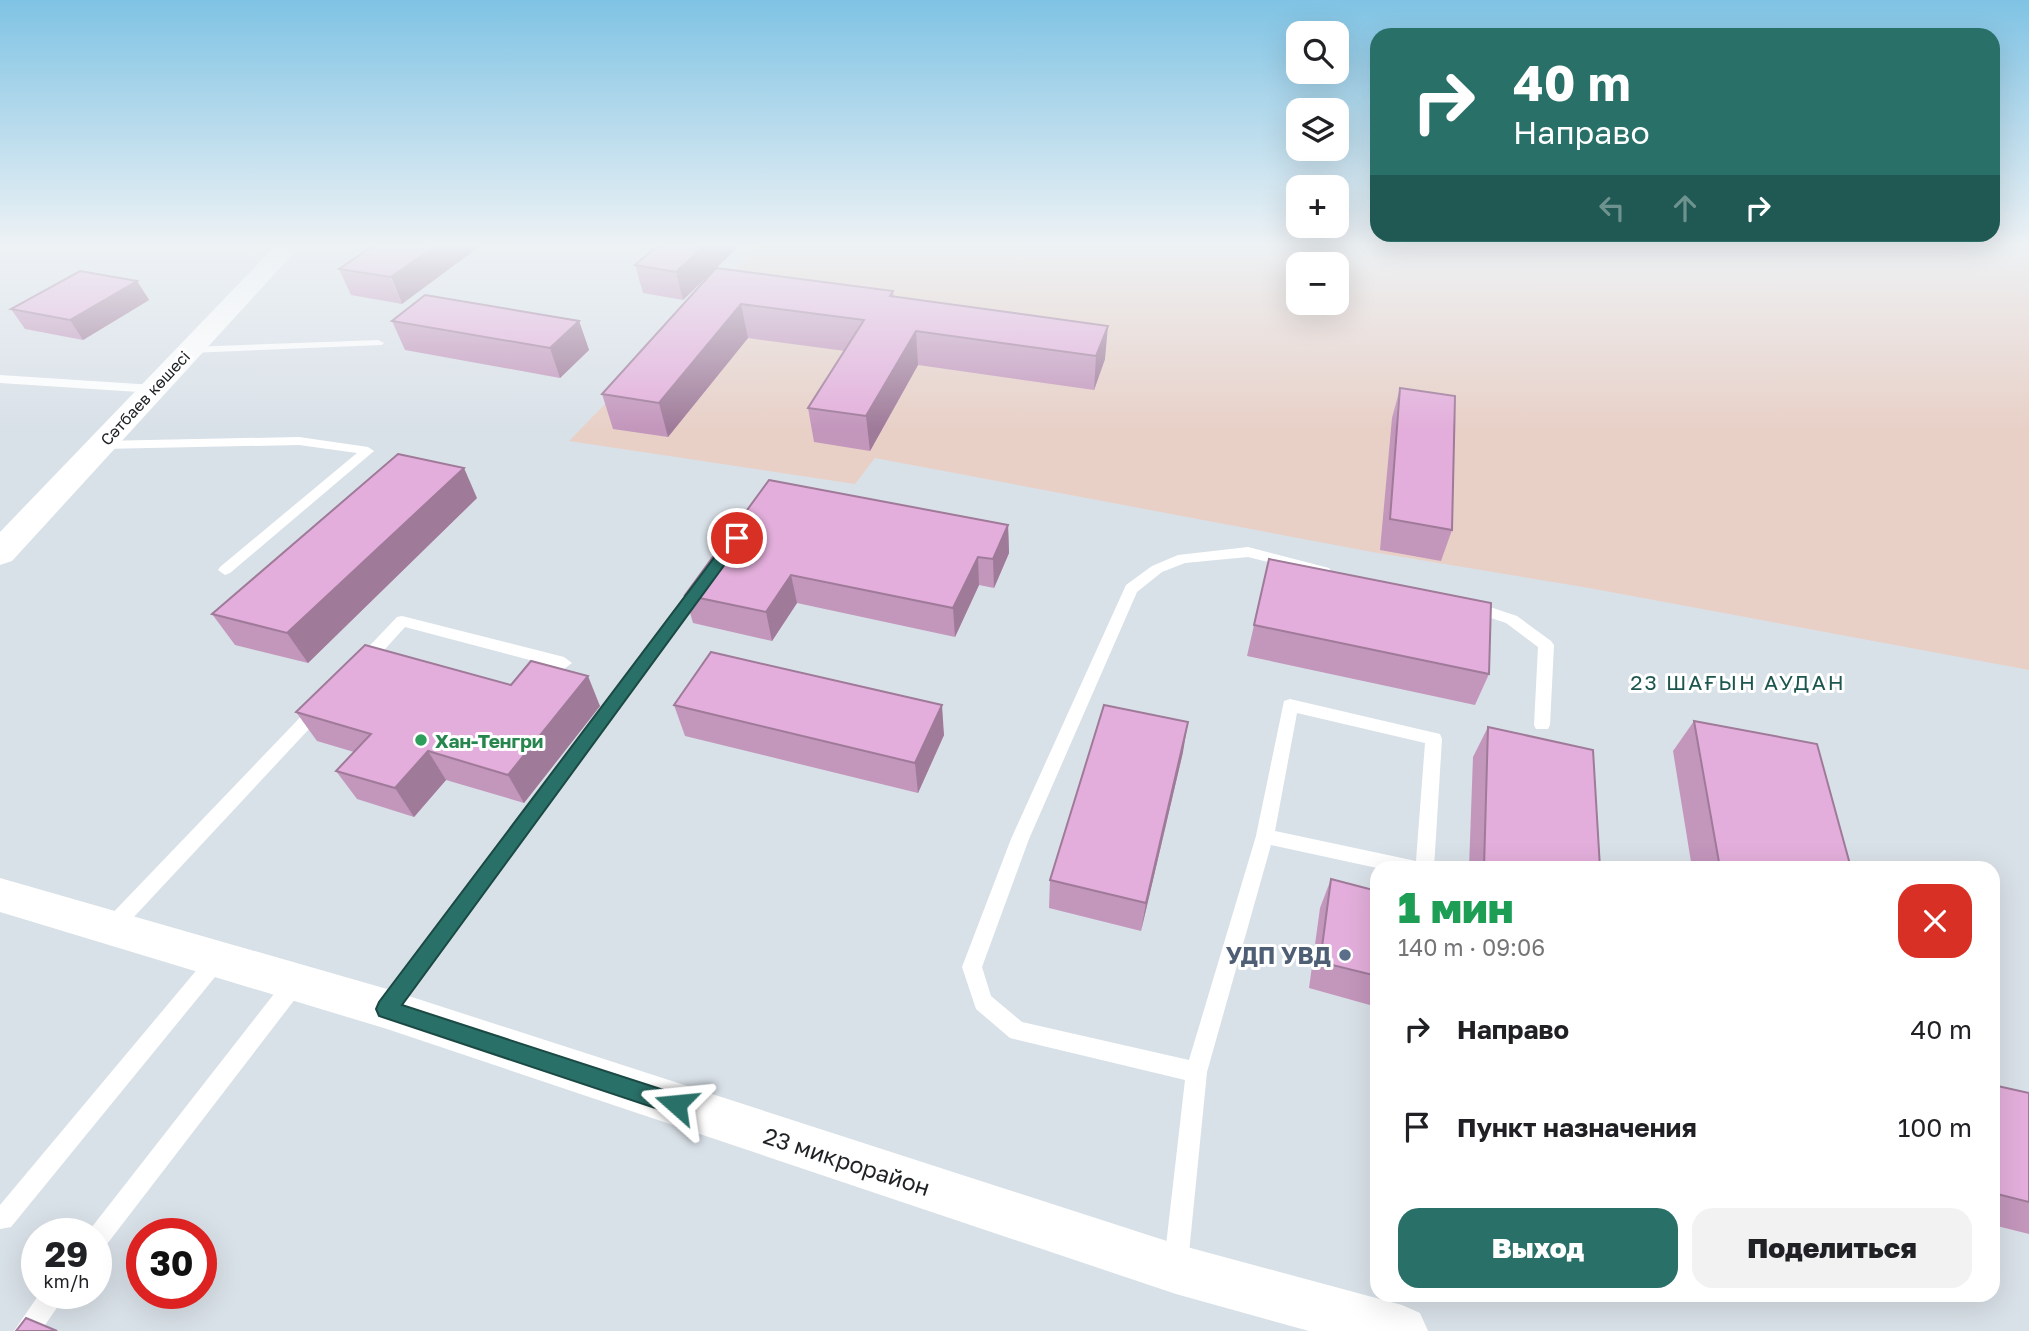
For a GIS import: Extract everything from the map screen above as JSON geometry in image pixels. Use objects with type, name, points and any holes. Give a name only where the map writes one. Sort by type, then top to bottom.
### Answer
[{"type":"main road","name":"Сәтбаев көшесі","points":[[0,553],[231,306]]},
{"type":"street","name":"23 микрорайон","points":[[0,895],[110,930],[387,1009],[1176,1269],[1402,1331]]},
{"type":"lane","points":[[190,350],[378,343]]},
{"type":"lane","points":[[0,379],[153,389]]},
{"type":"lane","points":[[101,445],[299,440],[368,451],[225,570]]},
{"type":"lane","points":[[1196,1072],[1017,1031],[983,1002],[972,967],[1020,839],[1131,589],[1157,569],[1183,558],[1248,552],[1343,575]]},
{"type":"lane","points":[[387,1009],[712,571]]},
{"type":"lane","points":[[1451,601],[1505,615],[1529,629],[1546,645],[1542,725]]},
{"type":"lane","points":[[346,680],[402,621],[564,663]]},
{"type":"lane","points":[[110,930],[327,700]]},
{"type":"lane","points":[[1176,1269],[1196,1072],[1265,836],[1290,705],[1434,739],[1425,861]]},
{"type":"lane","points":[[1265,836],[1381,861]]},
{"type":"lane","points":[[3,1219],[217,960]]},
{"type":"lane","points":[[112,1219],[295,983]]},
{"type":"lane","points":[[26,1331],[43,1309]]},
{"type":"shaded area","points":[[700,306],[1286,306],[1286,315],[1349,315],[1349,306],[2029,306],[2029,670],[1589,588],[1372,552],[875,458],[855,484],[569,441]]},
{"type":"building","points":[[16,306],[94,306],[70,320],[11,309]]},
{"type":"building","points":[[411,306],[491,306],[579,321],[550,348],[392,321]]},
{"type":"building","points":[[682,306],[739,306],[659,403],[602,394]]},
{"type":"building","points":[[757,306],[963,306],[1108,326],[1096,356],[916,331],[866,416],[808,408],[864,320]]},
{"type":"building","points":[[1400,388],[1455,396],[1452,530],[1390,519]]},
{"type":"building","points":[[398,454],[464,468],[287,633],[212,614]]},
{"type":"building","points":[[769,480],[1008,525],[993,559],[978,557],[953,608],[791,575],[766,612],[685,595]]},
{"type":"building","points":[[1269,559],[1491,603],[1489,674],[1254,625]]},
{"type":"building","points":[[365,645],[511,685],[531,661],[588,676],[508,775],[428,751],[395,788],[336,771],[371,734],[296,712]]},
{"type":"building","points":[[711,652],[942,705],[915,763],[674,705]]},
{"type":"building","points":[[1104,705],[1188,722],[1146,903],[1050,880]]},
{"type":"building","points":[[1694,721],[1817,744],[1849,861],[1719,861]]},
{"type":"building","points":[[1488,727],[1593,750],[1600,861],[1484,861]]},
{"type":"building","points":[[1331,879],[1370,889],[1370,974],[1320,962]]},
{"type":"building","points":[[2000,1087],[2029,1093],[2029,1202],[2000,1195]]},
{"type":"building","points":[[26,1318],[57,1331],[16,1331]]},
{"type":"place","name":"Хан-Тенгри","points":[[421,740]]},
{"type":"place","name":"УДП УВД","points":[[1345,955]]},
{"type":"district","name":"23 ШАҒЫН АУДАН","points":[[1738,682]]},
{"type":"route","points":[[676,1104],[387,1009],[737,538]]}]
